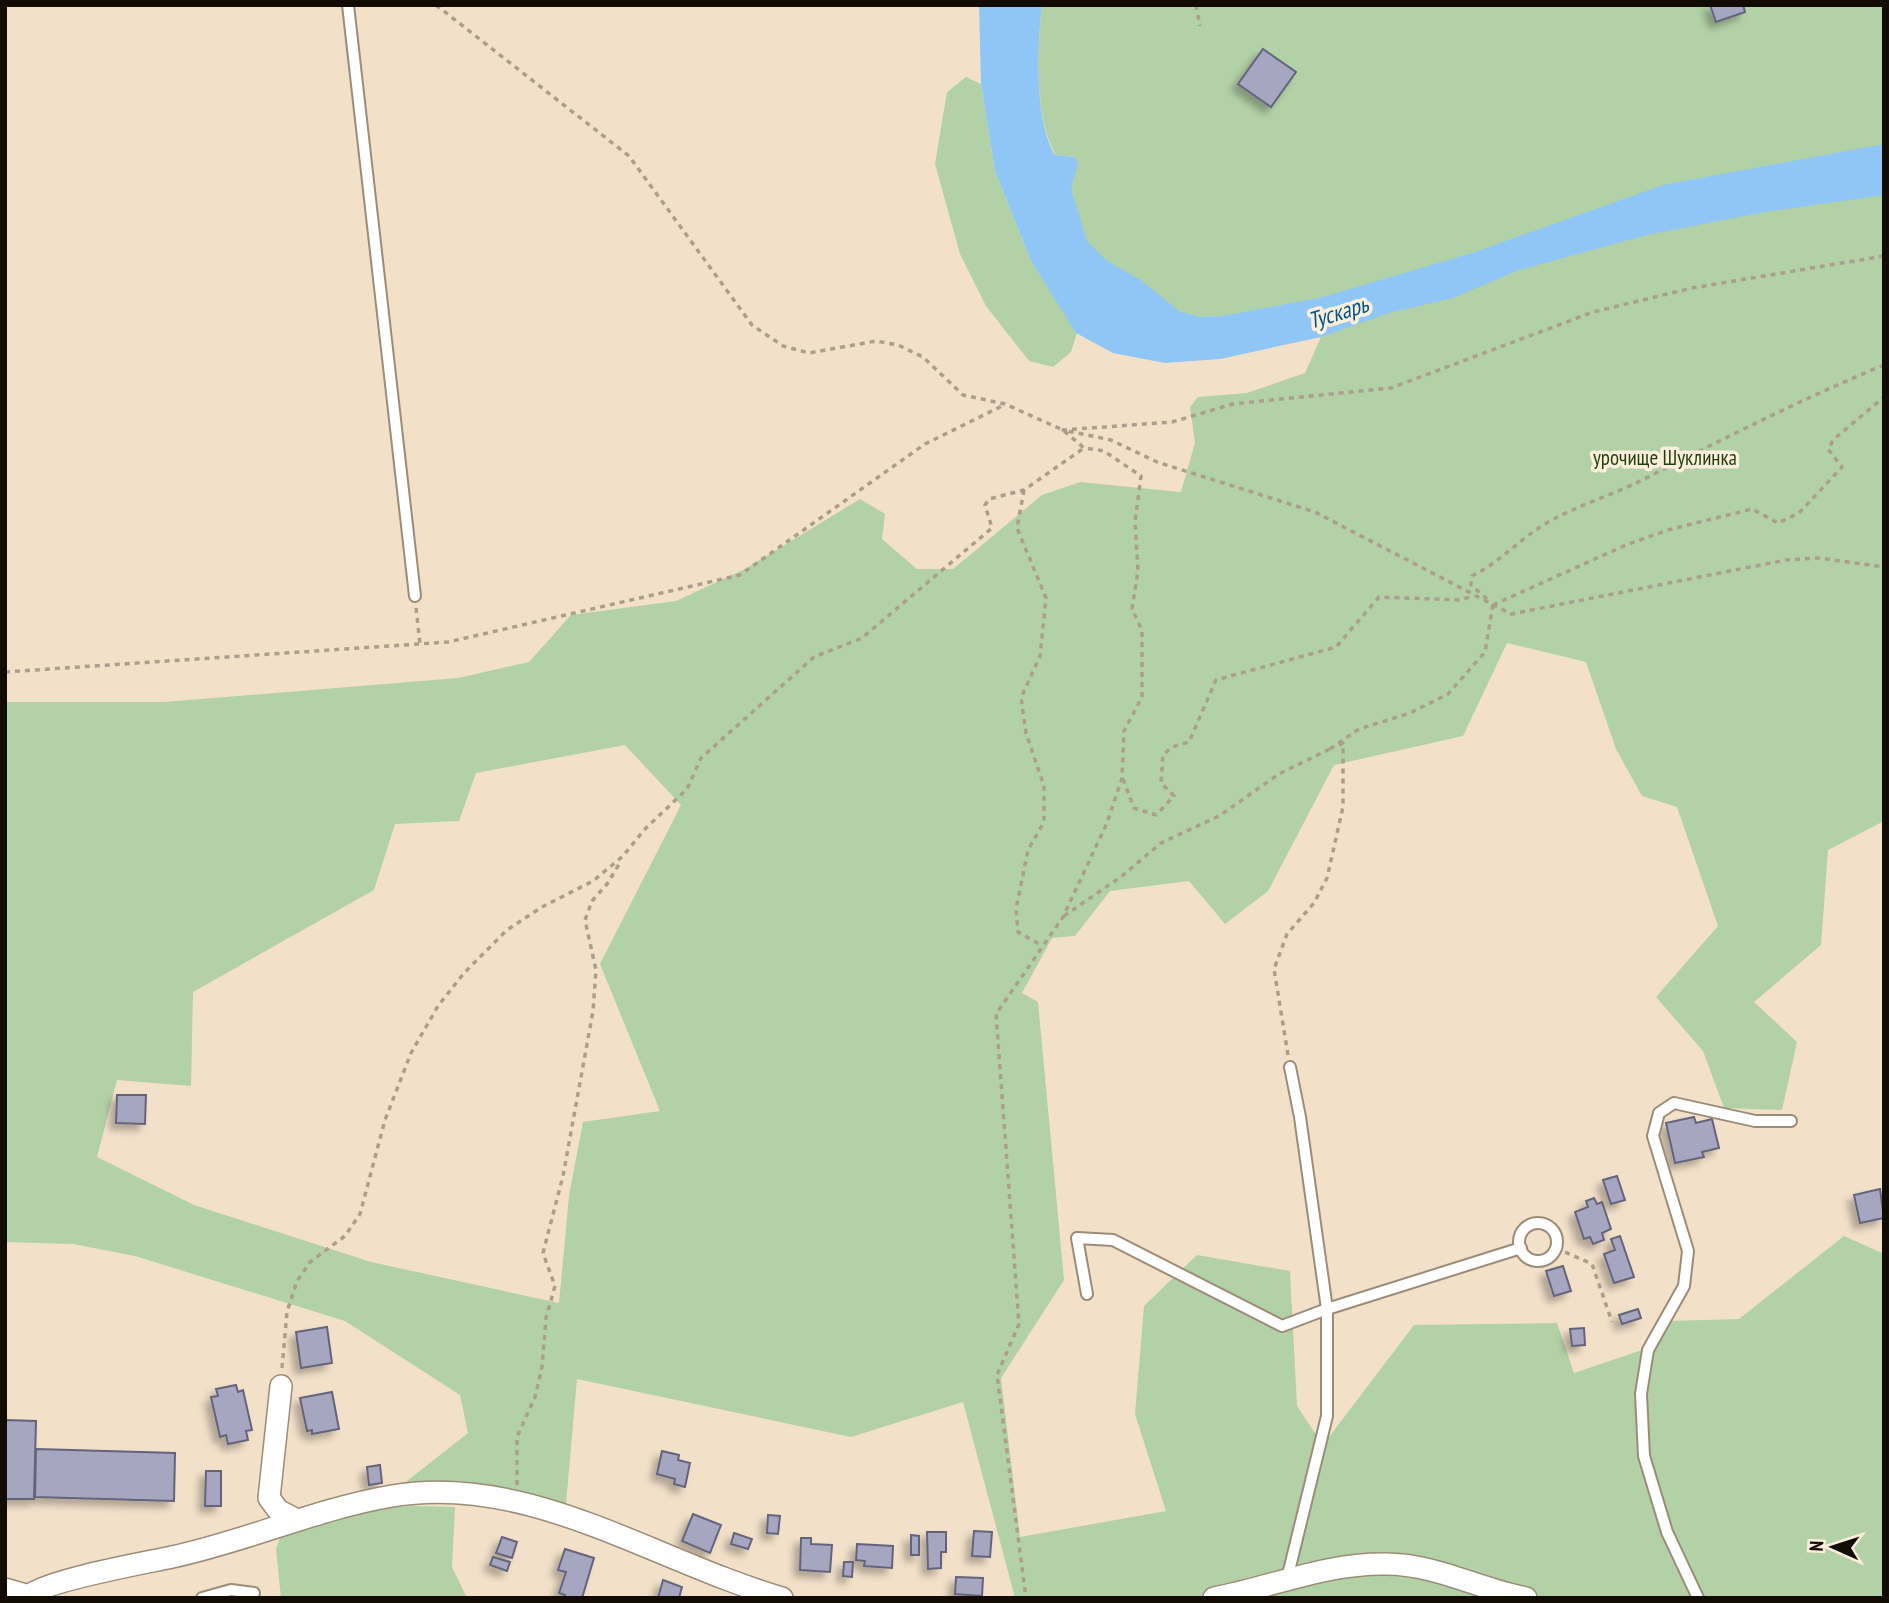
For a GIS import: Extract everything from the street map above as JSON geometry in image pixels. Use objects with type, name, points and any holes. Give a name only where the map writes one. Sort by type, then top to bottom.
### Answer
[{"type":"street","points":[[281,1386],[269,1498],[278,1510],[295,1519]]},
{"type":"street","points":[[5,1590],[26,1597],[72,1579],[217,1547],[295,1519],[406,1495],[472,1493],[519,1503],[628,1538],[745,1587],[782,1598]]},
{"type":"street","points":[[1214,1598],[1327,1568],[1388,1564],[1442,1572],[1492,1591],[1526,1598]]},
{"type":"lane","points":[[348,5],[415,596]]},
{"type":"lane","points":[[1287,1579],[1327,1416],[1328,1309],[1300,1117],[1290,1068]]},
{"type":"lane","points":[[1698,1598],[1667,1532],[1644,1456],[1641,1394],[1648,1350],[1684,1286],[1688,1251],[1653,1136],[1659,1113],[1674,1103],[1755,1121],[1791,1121]]},
{"type":"lane","points":[[1541,1223],[1554,1231],[1556,1248],[1551,1256],[1542,1261],[1528,1257],[1521,1248],[1525,1230],[1541,1223]]},
{"type":"lane","points":[[1087,1294],[1077,1238],[1113,1240],[1282,1326],[1521,1248]]},
{"type":"lane","points":[[202,1598],[232,1590],[254,1593]]},
{"type":"path","points":[[436,5],[629,156],[752,325],[783,346],[809,353],[876,341],[898,345],[923,357],[963,395],[1005,404],[1063,430],[1111,440],[1157,462],[1315,512],[1493,605]]},
{"type":"path","points":[[1196,5],[1200,26]]},
{"type":"path","points":[[1063,430],[1172,422],[1233,404],[1391,388],[1592,312],[1703,286],[1884,256]]},
{"type":"path","points":[[1884,365],[1801,399],[1650,477],[1548,523],[1517,544],[1495,565],[1472,576],[1471,585],[1502,612],[1520,614],[1662,582],[1795,559],[1835,559],[1884,567]]},
{"type":"path","points":[[1493,605],[1668,530],[1752,509],[1778,523],[1799,513],[1842,467],[1828,449],[1834,439],[1884,397]]},
{"type":"path","points":[[5,672],[447,642],[740,575],[925,444],[1005,404]]},
{"type":"path","points":[[1026,1598],[997,1375],[1019,1324],[996,1014],[1063,917],[1107,823],[1122,778],[1124,731],[1142,697],[1142,629],[1132,609],[1138,571],[1135,521],[1141,475],[1104,451],[1084,448],[1063,430]]},
{"type":"path","points":[[519,1503],[517,1437],[536,1397],[542,1367],[546,1318],[555,1286],[543,1253],[563,1176],[593,1011],[596,970],[585,920],[592,901],[645,829],[687,789],[701,758],[726,733],[814,657],[862,638],[992,528],[985,505],[989,499],[1024,491],[1084,448]]},
{"type":"path","points":[[1024,491],[1017,528],[1045,598],[1040,656],[1021,698],[1026,733],[1044,786],[1044,822],[1028,850],[1016,909],[1018,932],[1042,946]]},
{"type":"path","points":[[415,596],[420,644]]},
{"type":"path","points":[[1122,778],[1135,808],[1156,815],[1174,796],[1161,783],[1163,755],[1172,747],[1189,742],[1216,680],[1336,647],[1379,597],[1460,600],[1476,596]]},
{"type":"path","points":[[1330,749],[1359,729],[1410,713],[1448,694],[1485,652],[1493,605]]},
{"type":"path","points":[[1063,917],[1122,876],[1161,843],[1219,816],[1279,774],[1343,743],[1343,807],[1327,878],[1314,903],[1287,934],[1274,969],[1290,1068]]},
{"type":"path","points":[[281,1386],[287,1312],[297,1281],[310,1262],[345,1236],[360,1214],[385,1120],[411,1053],[438,1006],[464,973],[507,930],[542,907],[593,881],[624,856]]},
{"type":"path","points":[[1556,1248],[1592,1264],[1612,1322]]},
{"type":"green space","name":"урочище Шуклинка","points":[[1042,5],[1884,5],[1884,821],[1828,850],[1821,945],[1754,1002],[1797,1042],[1782,1110],[1724,1108],[1703,1051],[1656,997],[1718,926],[1677,807],[1642,796],[1616,749],[1586,662],[1507,643],[1463,736],[1334,765],[1268,891],[1225,924],[1189,881],[1110,891],[1075,936],[1052,938],[1022,993],[1038,1002],[1064,1280],[1001,1378],[1020,1537],[1166,1511],[1135,1414],[1144,1306],[1197,1255],[1290,1271],[1297,1406],[1323,1445],[1414,1325],[1557,1323],[1574,1373],[1657,1345],[1670,1321],[1739,1319],[1844,1236],[1884,1254],[1884,1598],[1015,1598],[963,1402],[851,1437],[577,1379],[565,1515],[479,1485],[402,1485],[468,1433],[460,1395],[345,1321],[135,1256],[73,1244],[5,1242],[5,702],[164,702],[458,678],[529,662],[571,615],[676,601],[745,569],[860,499],[885,514],[882,539],[917,569],[953,569],[1042,495],[1080,482],[1181,492],[1195,443],[1190,407],[1198,397],[1247,393],[1305,373],[1321,337],[1223,316],[1198,317],[1179,311],[1085,249],[1063,204],[1075,157],[1056,155],[1044,122],[1038,61]],"holes":[[[625,745],[681,805],[600,964],[660,1111],[583,1122],[569,1196],[559,1303],[371,1262],[194,1205],[97,1157],[117,1080],[191,1086],[193,992],[374,890],[395,824],[459,821],[476,773]]]},
{"type":"green space","points":[[966,77],[981,84],[995,171],[1031,261],[1077,333],[1071,352],[1053,367],[1029,361],[986,306],[960,254],[935,164],[947,92]]},
{"type":"green space","points":[[455,1507],[452,1567],[467,1598],[281,1598],[276,1549],[280,1538],[368,1508]]},
{"type":"water","name":"Тускарь","points":[[979,5],[1042,5],[1038,61],[1043,122],[1055,155],[1075,157],[1078,164],[1071,189],[1087,241],[1106,260],[1142,281],[1179,311],[1199,317],[1223,316],[1319,298],[1472,253],[1663,185],[1884,144],[1884,195],[1765,212],[1647,235],[1519,270],[1453,298],[1389,313],[1321,337],[1220,359],[1165,363],[1113,353],[1076,333],[1031,261],[995,171],[981,84]]},
{"type":"building","points":[[1710,5],[1743,5],[1745,12],[1716,22]]},
{"type":"building","points":[[1263,49],[1296,72],[1271,107],[1238,84]]},
{"type":"building","points":[[117,1095],[146,1095],[145,1124],[116,1123]]},
{"type":"building","points":[[1694,1117],[1696,1123],[1712,1119],[1719,1148],[1702,1152],[1704,1157],[1675,1163],[1666,1123]]},
{"type":"building","points":[[1617,1176],[1625,1200],[1611,1204],[1603,1180]]},
{"type":"building","points":[[1880,1189],[1884,1218],[1860,1223],[1854,1195]]},
{"type":"building","points":[[1594,1198],[1597,1204],[1602,1202],[1611,1229],[1602,1233],[1604,1240],[1593,1244],[1590,1237],[1584,1239],[1575,1212],[1588,1207],[1586,1201]]},
{"type":"building","points":[[1620,1236],[1634,1277],[1614,1283],[1604,1254],[1615,1250],[1611,1239]]},
{"type":"building","points":[[1563,1266],[1571,1291],[1554,1296],[1546,1271]]},
{"type":"building","points":[[1638,1309],[1641,1318],[1622,1324],[1619,1315]]},
{"type":"building","points":[[327,1327],[332,1363],[301,1368],[296,1332]]},
{"type":"building","points":[[1584,1328],[1585,1345],[1572,1346],[1570,1329]]},
{"type":"building","points":[[236,1385],[238,1392],[243,1390],[252,1430],[246,1431],[248,1440],[228,1444],[226,1435],[220,1437],[211,1397],[218,1396],[216,1389]]},
{"type":"building","points":[[332,1392],[339,1429],[312,1434],[312,1430],[307,1431],[300,1398]]},
{"type":"building","points":[[5,1420],[36,1421],[34,1499],[5,1499]]},
{"type":"building","points":[[36,1449],[175,1453],[174,1501],[35,1497]]},
{"type":"building","points":[[662,1451],[679,1455],[678,1460],[690,1463],[685,1487],[674,1484],[675,1479],[657,1474]]},
{"type":"building","points":[[380,1465],[382,1483],[369,1485],[367,1467]]},
{"type":"building","points":[[206,1471],[221,1471],[221,1506],[205,1506]]},
{"type":"building","points":[[693,1514],[721,1525],[710,1553],[682,1541]]},
{"type":"building","points":[[768,1515],[780,1516],[778,1534],[767,1533]]},
{"type":"building","points":[[974,1531],[992,1532],[990,1557],[972,1556]]},
{"type":"building","points":[[927,1532],[946,1532],[946,1552],[941,1552],[941,1568],[928,1569]]},
{"type":"building","points":[[734,1533],[752,1539],[748,1549],[731,1544]]},
{"type":"building","points":[[911,1535],[919,1536],[919,1555],[911,1555]]},
{"type":"building","points":[[502,1537],[517,1542],[512,1558],[496,1553]]},
{"type":"building","points":[[801,1538],[811,1538],[811,1544],[832,1545],[830,1572],[800,1570]]},
{"type":"building","points":[[857,1544],[893,1546],[892,1568],[864,1566],[865,1561],[856,1560]]},
{"type":"building","points":[[565,1549],[594,1558],[582,1598],[564,1598],[565,1595],[559,1593],[566,1572],[558,1570]]},
{"type":"building","points":[[493,1557],[510,1562],[507,1571],[490,1565]]},
{"type":"building","points":[[844,1562],[853,1562],[852,1577],[843,1576]]},
{"type":"building","points":[[956,1577],[983,1578],[982,1596],[955,1594]]},
{"type":"building","points":[[663,1580],[682,1587],[679,1598],[658,1598]]}]
